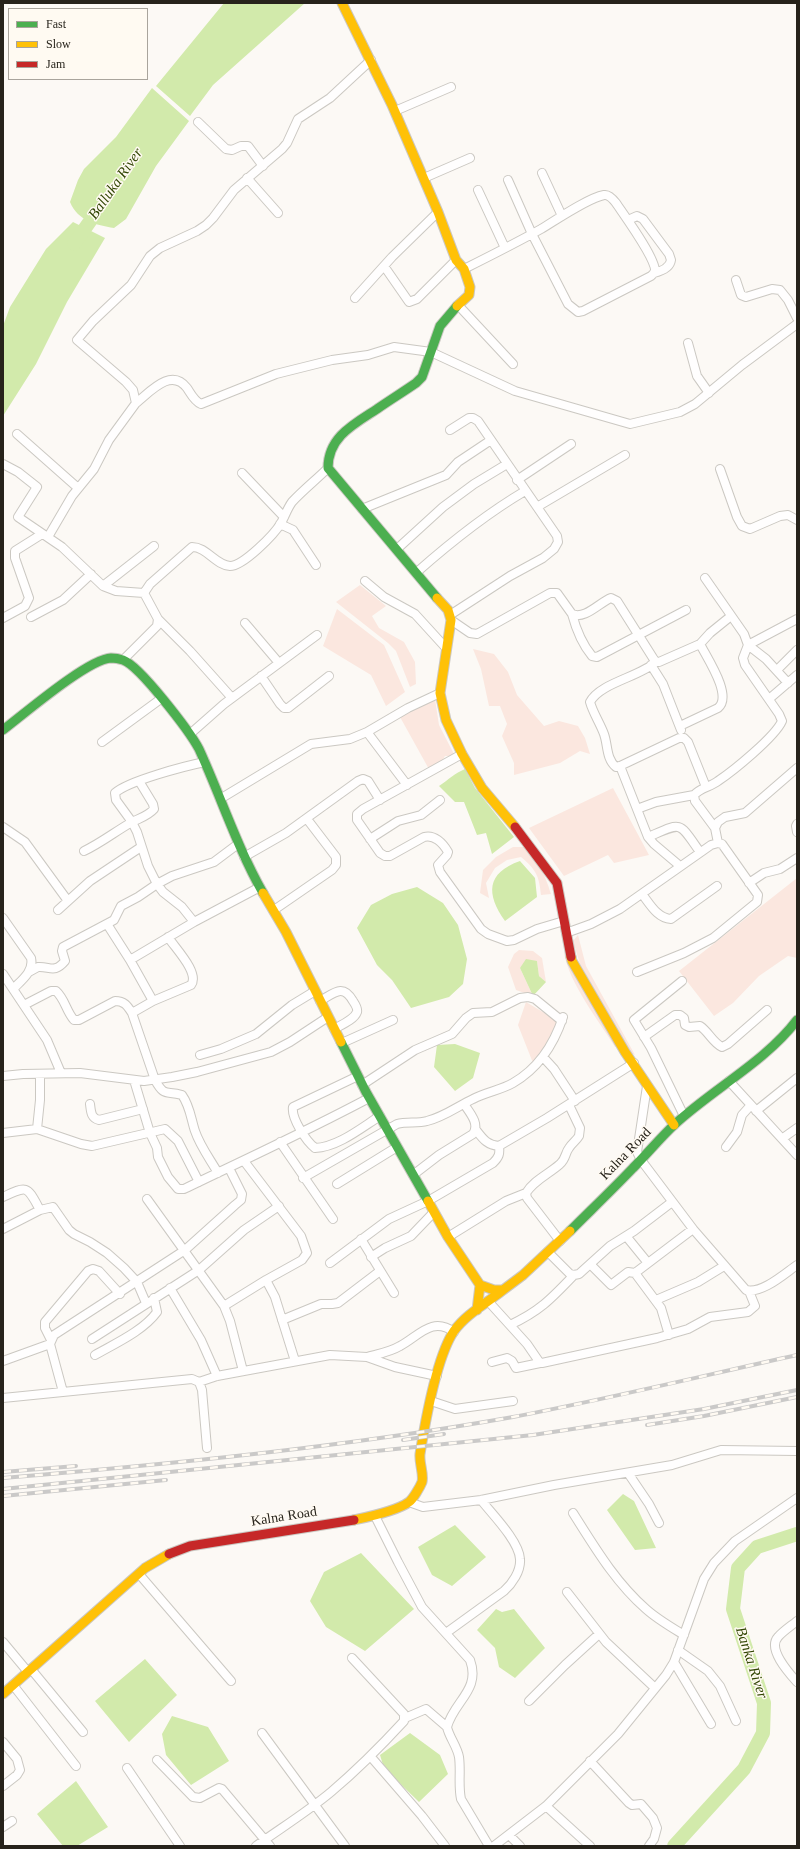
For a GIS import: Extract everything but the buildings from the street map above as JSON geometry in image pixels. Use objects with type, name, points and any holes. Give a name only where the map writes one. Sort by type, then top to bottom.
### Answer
[{"type":"street","points":[[344,4],[395,111],[438,212],[456,260],[464,269],[470,291],[440,326],[422,377],[416,383],[349,427],[341,434],[329,451],[328,468],[440,599],[450,617],[470,633],[477,634],[554,592],[559,595],[572,614],[578,634],[592,656],[597,657],[686,610]]},
{"type":"street","points":[[136,403],[136,397],[133,390],[126,382],[77,340],[93,321],[131,285],[150,256],[160,248],[197,231],[206,225],[218,212],[228,197],[287,143],[298,119],[330,98],[371,60]]},
{"type":"street","points":[[395,111],[451,87]]},
{"type":"street","points":[[198,122],[226,149],[232,150],[241,146],[248,146],[263,166]]},
{"type":"street","points":[[424,178],[470,158]]},
{"type":"street","points":[[542,173],[562,216]]},
{"type":"street","points":[[247,178],[278,213]]},
{"type":"street","points":[[508,180],[532,234],[568,304],[578,312],[644,280],[654,273],[661,271],[671,262],[669,254],[644,219],[637,216],[628,220]]},
{"type":"street","points":[[478,190],[505,248]]},
{"type":"street","points":[[464,269],[603,195],[608,196],[616,203],[628,220],[656,269],[654,273]]},
{"type":"street","points":[[355,298],[384,266],[438,212]]},
{"type":"street","points":[[384,266],[409,302],[417,298],[456,260]]},
{"type":"street","points":[[736,280],[741,295],[746,297],[772,289],[780,290],[788,300],[797,318]]},
{"type":"street","points":[[458,305],[513,364]]},
{"type":"street","points":[[3,618],[25,606],[29,598],[15,558],[15,551],[45,536],[78,488],[94,469],[109,440],[136,403],[167,380],[174,379],[180,381],[186,386],[197,402],[201,404],[255,382],[307,366],[332,360],[358,357],[394,346],[515,391],[630,424],[680,412],[695,404],[742,365],[797,324]]},
{"type":"street","points":[[688,343],[698,376],[709,393]]},
{"type":"street","points":[[450,430],[473,418],[478,421],[525,491],[558,536],[558,542],[554,549],[533,564],[510,576],[450,617],[440,694],[446,720],[462,754],[482,788],[524,838],[557,883],[572,961],[625,1052],[634,1063],[647,1086],[674,1125]]},
{"type":"street","points":[[17,434],[78,488]]},
{"type":"street","points":[[362,509],[446,475],[458,462],[491,440]]},
{"type":"street","points":[[518,480],[571,444]]},
{"type":"street","points":[[537,507],[625,454]]},
{"type":"street","points":[[3,464],[18,472],[37,487],[18,517],[62,547],[104,586],[116,591],[144,593]]},
{"type":"street","points":[[397,549],[443,507],[474,484],[507,464]]},
{"type":"street","points":[[144,593],[150,584],[192,547],[202,549],[222,564],[231,566],[242,562],[270,536],[282,520],[293,501],[328,468]]},
{"type":"street","points":[[720,468],[737,517],[742,526],[750,528],[780,516],[788,515],[797,520]]},
{"type":"street","points":[[242,473],[282,520],[293,530],[316,565]]},
{"type":"street","points":[[417,572],[457,537],[525,491]]},
{"type":"street","points":[[104,586],[154,546]]},
{"type":"street","points":[[30,617],[63,600],[91,574]]},
{"type":"street","points":[[705,578],[744,634],[748,645],[788,683]]},
{"type":"street","points":[[366,581],[384,597],[415,614],[446,648]]},
{"type":"street","points":[[144,593],[158,619],[190,651],[232,698]]},
{"type":"street","points":[[572,614],[582,615],[609,599],[614,599],[638,635],[654,663],[684,738],[688,742],[706,787]]},
{"type":"street","points":[[684,738],[679,738],[616,767],[612,764],[609,758],[605,736],[590,702],[592,697],[607,687],[654,663],[700,644],[710,633],[731,616]]},
{"type":"street","points":[[123,660],[154,630],[157,626],[158,619]]},
{"type":"street","points":[[637,809],[662,801],[694,795],[698,791],[717,782],[738,765],[780,724],[781,718],[745,665],[743,658],[748,645],[797,619]]},
{"type":"street","points":[[245,623],[279,663]]},
{"type":"street","points":[[190,734],[232,698],[317,635]]},
{"type":"street","points":[[680,726],[718,708],[722,705],[724,699],[714,669],[700,644]]},
{"type":"street","points":[[776,670],[797,650]]},
{"type":"street","points":[[3,730],[90,665],[101,660],[111,658],[123,660],[139,673],[162,698],[190,734],[205,762],[244,857],[274,910],[362,1085],[448,1237],[480,1285],[494,1290],[503,1290]]},
{"type":"street","points":[[769,699],[797,675]]},
{"type":"street","points":[[261,676],[284,708],[288,708],[329,676]]},
{"type":"street","points":[[220,799],[311,744],[336,742],[367,732],[408,708],[440,694]]},
{"type":"street","points":[[102,742],[162,698]]},
{"type":"street","points":[[367,732],[407,785]]},
{"type":"street","points":[[462,754],[363,809],[358,814],[357,820],[380,853],[385,856],[390,856],[424,837],[430,835],[434,837],[448,852],[438,865],[440,872],[481,929],[488,934],[506,941],[514,940],[537,929],[564,921]]},
{"type":"street","points":[[194,922],[182,907],[163,892],[158,884],[148,866],[132,822],[116,800],[115,793],[121,788],[139,781],[186,766],[205,762]]},
{"type":"street","points":[[620,766],[648,837],[680,866]]},
{"type":"street","points":[[715,828],[718,822],[725,817],[745,813],[796,771]]},
{"type":"street","points":[[244,857],[307,819],[358,780],[363,779],[368,781],[380,800]]},
{"type":"street","points":[[84,851],[105,841],[154,809],[153,804],[139,781]]},
{"type":"street","points":[[694,795],[695,801],[715,828],[718,843]]},
{"type":"street","points":[[370,839],[398,821],[421,815],[440,800]]},
{"type":"street","points":[[274,910],[332,870],[336,865],[336,857],[307,819]]},
{"type":"street","points":[[797,824],[797,832]]},
{"type":"street","points":[[648,837],[670,826],[677,826],[685,830],[700,852]]},
{"type":"street","points":[[3,827],[25,842],[68,901]]},
{"type":"street","points":[[566,933],[591,924],[620,910],[711,845],[718,843],[726,847],[758,895],[756,902],[713,938],[684,953],[637,972]]},
{"type":"street","points":[[14,988],[29,972],[38,967],[53,970],[62,965],[65,961],[62,951],[63,947],[106,924],[117,916],[121,906],[172,876],[214,862],[238,844]]},
{"type":"street","points":[[58,910],[99,874],[116,865],[142,847]]},
{"type":"street","points":[[749,883],[764,873],[780,869],[797,858]]},
{"type":"street","points":[[642,894],[659,916],[671,919],[717,886]]},
{"type":"street","points":[[130,960],[194,922],[260,887]]},
{"type":"street","points":[[3,918],[31,958],[32,965],[29,972]]},
{"type":"street","points":[[106,924],[130,960],[153,1001]]},
{"type":"street","points":[[132,1013],[153,1001],[191,985],[194,981],[194,976],[184,958],[168,937]]},
{"type":"street","points":[[3,974],[14,988],[52,1049],[61,1073]]},
{"type":"street","points":[[682,981],[636,1018],[635,1023],[644,1037],[684,1116]]},
{"type":"street","points":[[320,1000],[338,991],[344,990],[349,994],[357,1007],[357,1012],[352,1018],[334,1028]]},
{"type":"street","points":[[24,1005],[51,991],[56,991],[60,995],[74,1020],[79,1020],[114,1001],[121,1001],[127,1005],[132,1013],[155,1080],[160,1089],[165,1093],[182,1095],[186,1100],[198,1138],[218,1173]]},
{"type":"street","points":[[200,1055],[221,1049],[256,1034],[292,1005],[315,991]]},
{"type":"street","points":[[303,1178],[397,1124],[404,1122],[425,1122],[438,1118],[492,1090],[512,1083],[526,1074],[543,1057],[557,1035],[562,1019],[535,999],[528,997],[520,998],[492,1012],[473,1013],[466,1018],[452,1034],[415,1050],[362,1085]]},
{"type":"street","points":[[644,1037],[675,1015],[680,1015],[684,1018],[685,1024],[689,1027],[700,1026],[705,1029],[715,1044],[722,1047],[728,1044],[767,1010]]},
{"type":"street","points":[[3,1076],[80,1073],[134,1080],[155,1080],[197,1072],[271,1052],[290,1042],[328,1017]]},
{"type":"street","points":[[342,1043],[392,1020]]},
{"type":"street","name":"Kalna Road","points":[[3,1694],[138,1574],[152,1563],[182,1547],[375,1516],[409,1502],[422,1480],[421,1452],[431,1401],[447,1345],[454,1332],[477,1310],[523,1275],[560,1241],[674,1125],[777,1042],[797,1020]]},
{"type":"street","points":[[448,1237],[506,1201],[526,1193],[530,1186],[561,1164],[566,1158],[566,1151],[579,1136],[580,1128],[572,1103],[558,1074],[543,1057]]},
{"type":"street","points":[[464,1104],[476,1124],[476,1130],[486,1142],[491,1145],[499,1146],[572,1103],[634,1063]]},
{"type":"street","points":[[37,1129],[40,1100],[40,1074]]},
{"type":"street","points":[[358,1076],[293,1107],[292,1112],[302,1132],[310,1144],[315,1148],[321,1148],[341,1140],[380,1116]]},
{"type":"street","points":[[134,1080],[150,1133],[157,1148],[162,1165],[178,1189],[184,1189],[244,1161],[369,1098]]},
{"type":"street","points":[[728,1081],[783,1138],[797,1155]]},
{"type":"street","points":[[726,1147],[737,1132],[742,1115],[795,1083]]},
{"type":"street","points":[[492,1362],[507,1358],[512,1361],[516,1368],[669,1335],[688,1329],[710,1317],[753,1310],[755,1302],[749,1291],[744,1288],[724,1266],[693,1229],[641,1160],[637,1152],[647,1086]]},
{"type":"street","points":[[90,1104],[92,1116],[99,1120],[143,1109]]},
{"type":"street","points":[[783,1138],[797,1128]]},
{"type":"street","points":[[3,1133],[37,1129],[81,1144],[92,1146],[162,1129],[168,1131],[178,1141],[199,1182]]},
{"type":"street","points":[[413,1175],[439,1155],[473,1134],[476,1130]]},
{"type":"street","points":[[280,1142],[303,1178],[333,1219]]},
{"type":"street","points":[[330,1263],[360,1239],[389,1219],[428,1202],[493,1163],[498,1158],[500,1152],[499,1146]]},
{"type":"street","points":[[337,1184],[397,1147]]},
{"type":"street","points":[[224,1306],[302,1260],[307,1253],[301,1236],[244,1161]]},
{"type":"street","points":[[3,1361],[51,1342],[61,1330],[120,1294],[186,1250],[241,1200],[242,1194],[229,1168]]},
{"type":"street","points":[[3,1197],[19,1189],[25,1189],[31,1193],[40,1210]]},
{"type":"street","points":[[526,1193],[527,1198],[560,1241]]},
{"type":"street","points":[[147,1199],[164,1224],[186,1250],[224,1306],[230,1321],[243,1371]]},
{"type":"street","points":[[510,1325],[545,1306],[574,1275],[579,1274],[610,1246],[672,1202]]},
{"type":"street","points":[[92,1339],[199,1270],[244,1230],[278,1206]]},
{"type":"street","points":[[3,1229],[40,1210],[53,1207],[69,1230],[108,1253],[137,1282],[146,1303]]},
{"type":"street","points":[[371,1257],[385,1248],[410,1236],[434,1212]]},
{"type":"street","points":[[635,1273],[693,1229]]},
{"type":"street","points":[[626,1236],[648,1263]]},
{"type":"street","points":[[360,1239],[394,1294]]},
{"type":"street","points":[[548,1252],[570,1274],[574,1275]]},
{"type":"street","points":[[590,1264],[609,1285],[614,1284],[628,1272],[631,1271],[635,1273],[663,1311],[669,1335]]},
{"type":"street","points":[[749,1291],[755,1291],[773,1282],[797,1265]]},
{"type":"street","points":[[656,1300],[698,1282],[724,1266]]},
{"type":"street","points":[[63,1392],[51,1342],[45,1328],[45,1322],[88,1271],[94,1269],[99,1272],[120,1294]]},
{"type":"street","points":[[282,1320],[321,1304],[338,1303],[380,1271]]},
{"type":"street","points":[[266,1280],[275,1297],[295,1361]]},
{"type":"street","points":[[477,1310],[480,1285]]},
{"type":"street","points":[[170,1288],[201,1340],[217,1376]]},
{"type":"street","points":[[95,1355],[138,1329],[154,1317],[157,1312],[154,1298]]},
{"type":"street","points":[[488,1301],[527,1344],[540,1363]]},
{"type":"street","points":[[367,1357],[400,1346],[431,1327],[440,1325],[446,1326],[454,1332]]},
{"type":"street","points":[[4,1397],[192,1379],[199,1382],[217,1376],[330,1355],[367,1357],[395,1367],[437,1376]]},
{"type":"street","points":[[199,1382],[202,1390],[207,1448]]},
{"type":"street","points":[[431,1401],[455,1409],[513,1401]]},
{"type":"street","points":[[409,1502],[423,1507],[481,1500],[554,1485],[672,1465],[721,1450],[797,1451]]},
{"type":"street","points":[[628,1473],[649,1504],[659,1523]]},
{"type":"street","points":[[494,1846],[546,1806],[618,1734],[666,1676],[674,1662],[704,1579],[714,1563],[735,1541],[797,1498]]},
{"type":"street","points":[[446,1633],[504,1592],[516,1575],[521,1561],[520,1554],[515,1543],[481,1500]]},
{"type":"street","points":[[573,1513],[596,1549],[628,1590],[645,1608],[660,1620],[684,1635]]},
{"type":"street","points":[[375,1516],[422,1607],[470,1660],[474,1671],[472,1685],[447,1727]]},
{"type":"street","points":[[138,1574],[231,1681]]},
{"type":"street","points":[[567,1592],[599,1634],[655,1688]]},
{"type":"street","points":[[797,1621],[778,1637],[775,1648],[779,1659],[797,1682]]},
{"type":"street","points":[[529,1701],[599,1634]]},
{"type":"street","points":[[3,1643],[83,1732]]},
{"type":"street","points":[[678,1650],[708,1672],[720,1686],[736,1721]]},
{"type":"street","points":[[352,1658],[404,1714],[405,1718]]},
{"type":"street","points":[[674,1662],[711,1724]]},
{"type":"street","points":[[13,1685],[76,1766]]},
{"type":"street","points":[[256,1846],[268,1843],[371,1757],[404,1721],[405,1718],[426,1709],[447,1727],[457,1748],[459,1759],[459,1792],[461,1799],[489,1846]]},
{"type":"street","points":[[262,1733],[345,1846]]},
{"type":"street","points":[[3,1742],[16,1759],[20,1770],[3,1786]]},
{"type":"street","points":[[371,1757],[422,1816],[445,1846]]},
{"type":"street","points":[[157,1760],[193,1798],[200,1798],[219,1788],[222,1789],[268,1843]]},
{"type":"street","points":[[590,1761],[629,1803],[632,1805],[641,1804],[652,1818],[657,1828],[654,1839],[649,1846]]},
{"type":"street","points":[[127,1768],[180,1846]]},
{"type":"street","points":[[546,1806],[590,1846]]},
{"type":"street","points":[[3,1827],[12,1821]]},
{"type":"street","points":[[509,1835],[520,1846]]},
{"type":"shaded area","points":[[360,585],[386,606],[372,616],[379,628],[404,642],[415,662],[416,684],[410,687],[396,651],[336,602]]},
{"type":"shaded area","points":[[337,609],[384,645],[405,692],[386,706],[371,675],[323,646]]},
{"type":"shaded area","points":[[473,649],[494,654],[508,672],[517,695],[544,726],[559,721],[578,726],[585,738],[590,754],[580,751],[560,763],[514,775],[514,763],[502,736],[507,724],[500,706],[489,706],[481,669]]},
{"type":"shaded area","points":[[435,699],[439,725],[455,756],[445,756],[440,765],[430,771],[400,717],[419,705]]},
{"type":"shaded area","points":[[613,788],[649,855],[614,863],[608,855],[564,876],[529,828]]},
{"type":"shaded area","points":[[513,847],[524,847],[529,853],[546,879],[551,894],[541,895],[536,873],[521,857],[507,860],[495,868],[486,883],[489,898],[480,893],[483,870],[496,857]]},
{"type":"shaded area","points":[[797,878],[797,958],[788,956],[759,976],[733,1003],[714,1016],[679,971]]},
{"type":"shaded area","points":[[578,935],[586,966],[635,1055],[631,1053],[580,964],[573,941]]},
{"type":"shaded area","points":[[519,950],[533,951],[542,958],[546,982],[539,976],[537,961],[520,968],[533,996],[516,990],[508,967],[514,954]]},
{"type":"shaded area","points":[[564,953],[618,1046],[615,1047],[578,989],[567,965]]},
{"type":"shaded area","points":[[526,1002],[558,1021],[546,1048],[533,1063],[518,1025]]},
{"type":"water","points":[[224,3],[305,3],[213,85],[190,116],[156,86]]},
{"type":"water","points":[[152,88],[189,121],[156,166],[126,219],[114,228],[88,221],[78,214],[70,202],[78,180],[84,169],[116,137]]},
{"type":"water","points":[[73,222],[105,238],[67,302],[36,364],[3,416],[3,326],[10,307],[46,249]]},
{"type":"water","points":[[465,769],[475,788],[514,837],[492,854],[486,833],[477,835],[464,802],[455,802],[439,786]]},
{"type":"water","points":[[520,861],[535,878],[537,897],[505,921],[499,911],[492,893],[493,885],[495,878],[501,872]]},
{"type":"water","points":[[417,887],[443,903],[458,925],[467,959],[463,984],[449,997],[411,1008],[392,980],[377,965],[357,928],[371,905],[392,894]]},
{"type":"water","points":[[526,959],[537,961],[539,976],[546,982],[533,996],[520,968]]},
{"type":"water","points":[[455,1044],[480,1053],[473,1078],[455,1091],[434,1067],[437,1045]]},
{"type":"water","points":[[623,1494],[634,1501],[656,1548],[635,1550],[607,1510]]},
{"type":"water","points":[[455,1525],[486,1557],[452,1586],[432,1575],[418,1547]]},
{"type":"water","points":[[361,1553],[414,1609],[365,1651],[326,1627],[310,1601],[324,1572]]},
{"type":"water","points":[[496,1609],[502,1612],[514,1609],[545,1648],[515,1678],[499,1667],[495,1648],[477,1630]]},
{"type":"water","points":[[145,1659],[177,1695],[129,1742],[95,1701]]},
{"type":"water","points":[[172,1716],[208,1727],[229,1761],[191,1785],[166,1755],[162,1734]]},
{"type":"water","points":[[410,1733],[440,1755],[448,1774],[419,1802],[384,1768],[380,1755]]},
{"type":"water","points":[[76,1781],[108,1827],[77,1846],[63,1846],[37,1814]]},
{"type":"waterway","name":"Balluka River","points":[[74,244],[100,207]]},
{"type":"waterway","name":"Banka River","points":[[674,1846],[744,1769],[763,1733],[764,1703],[733,1609],[738,1568],[757,1547],[797,1534]]},
{"type":"railway","points":[[3,1478],[258,1454],[450,1428],[584,1403],[797,1355]]},
{"type":"railway","points":[[3,1489],[533,1435],[704,1409],[797,1390]]},
{"type":"railway","points":[[647,1425],[704,1416],[797,1397]]},
{"type":"railway","points":[[403,1440],[444,1434]]},
{"type":"railway","points":[[3,1472],[76,1466]]},
{"type":"railway","points":[[3,1496],[166,1480]]},
{"type":"traffic: fast","points":[[437,598],[328,468],[332,448],[344,432],[416,383],[422,377],[440,326],[457,306]]},
{"type":"traffic: fast","points":[[3,730],[56,688],[87,667],[111,658],[123,660],[131,665],[164,700],[199,749],[237,840],[263,893]]},
{"type":"traffic: fast","points":[[570,1231],[675,1124],[755,1062],[770,1049],[797,1020]]},
{"type":"traffic: fast","points":[[341,1042],[366,1092],[428,1201]]},
{"type":"traffic: slow","points":[[342,3],[392,105],[438,212],[456,260],[464,269],[470,287],[469,295],[457,306]]},
{"type":"traffic: slow","points":[[437,598],[448,610],[451,620],[440,693],[446,720],[462,754],[482,788],[515,827]]},
{"type":"traffic: slow","points":[[263,893],[286,932],[341,1042]]},
{"type":"traffic: slow","points":[[571,957],[625,1052],[674,1125]]},
{"type":"traffic: slow","points":[[428,1201],[448,1237],[480,1285],[494,1290],[503,1290],[523,1275],[570,1231]]},
{"type":"traffic: slow","points":[[477,1310],[480,1285]]},
{"type":"traffic: slow","points":[[354,1520],[382,1513],[404,1505],[409,1502],[416,1493],[422,1482],[420,1454],[428,1408],[442,1356],[454,1331],[464,1319],[503,1290]]},
{"type":"traffic: slow","points":[[3,1694],[145,1568],[169,1554]]},
{"type":"traffic: jam","points":[[515,827],[557,883],[571,957]]},
{"type":"traffic: jam","points":[[169,1554],[190,1546],[354,1520]]}]
